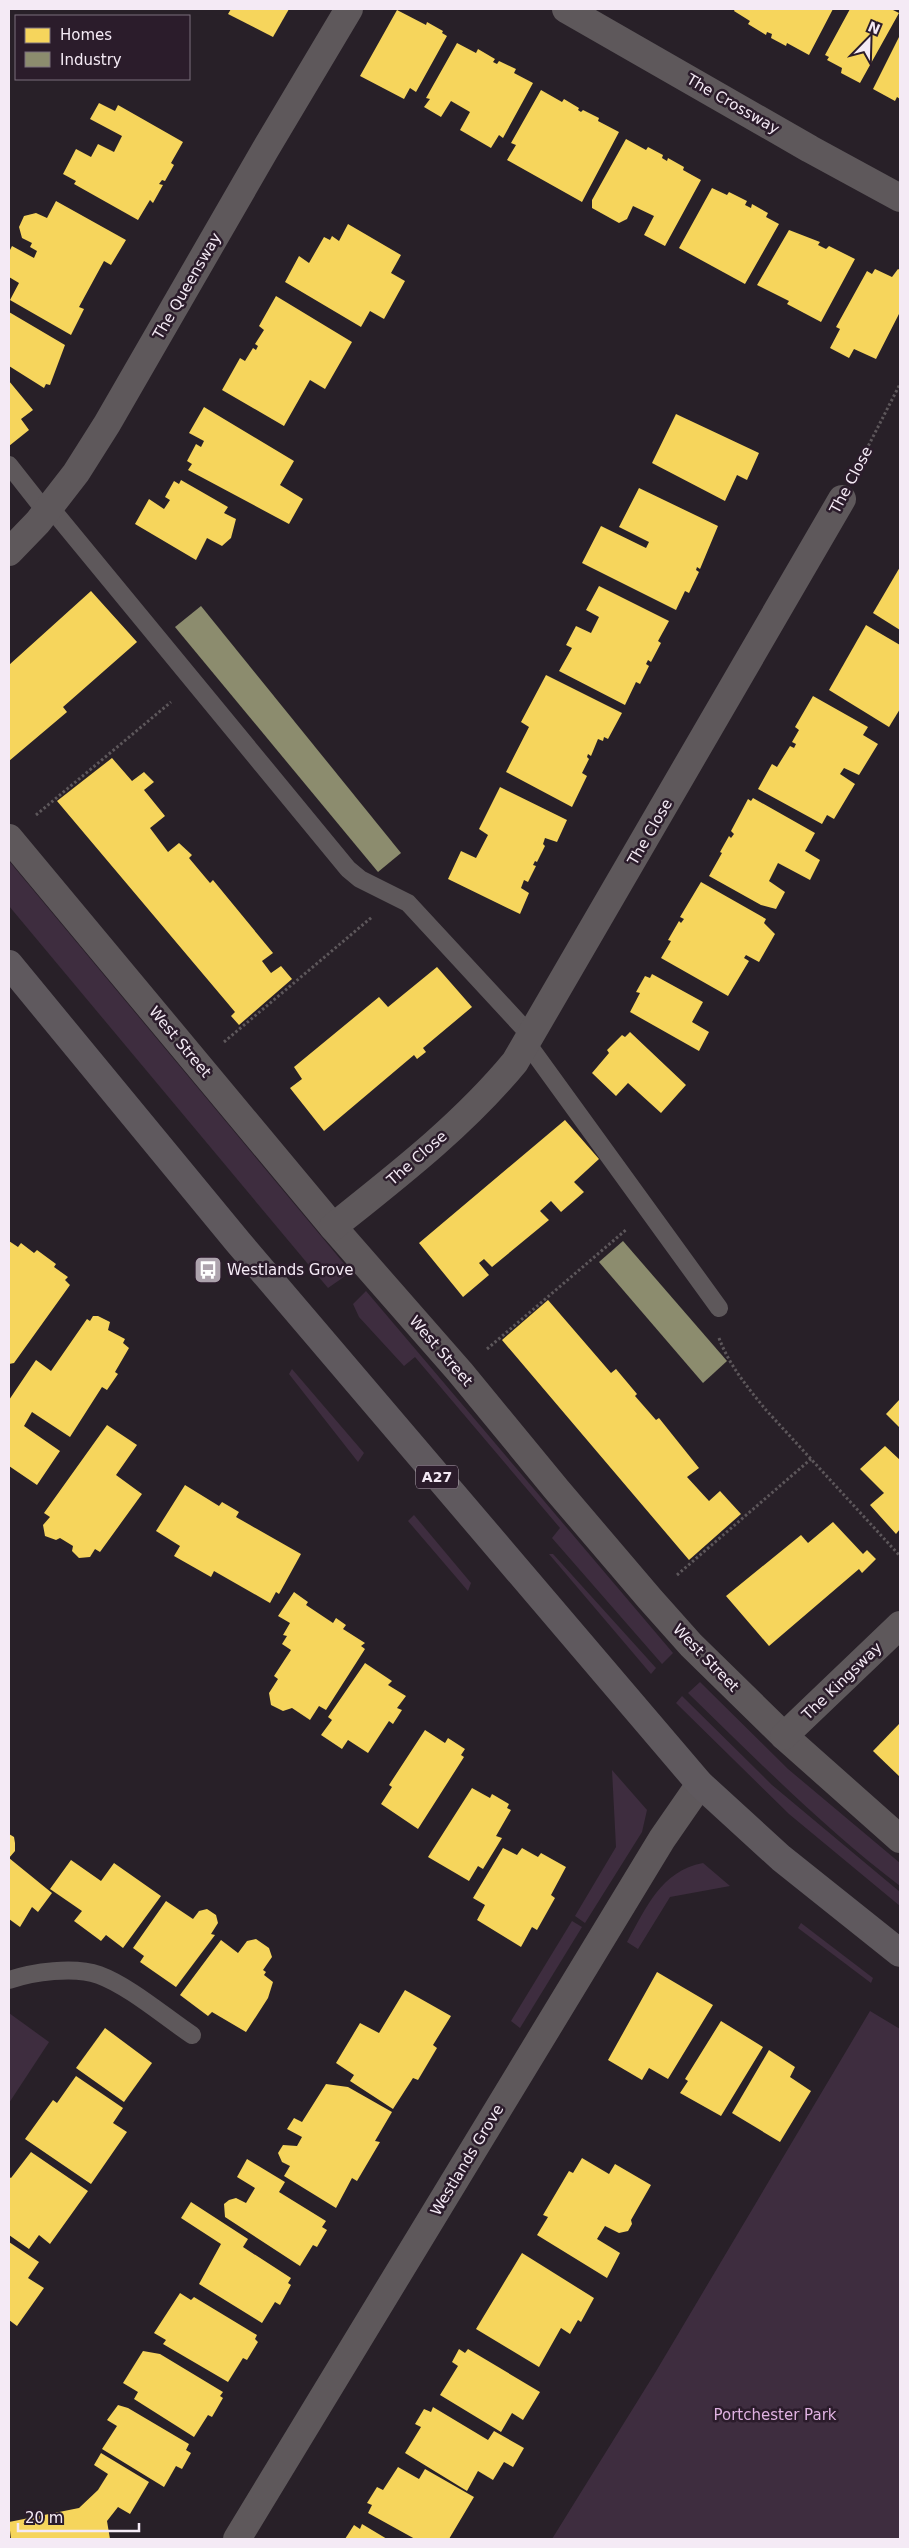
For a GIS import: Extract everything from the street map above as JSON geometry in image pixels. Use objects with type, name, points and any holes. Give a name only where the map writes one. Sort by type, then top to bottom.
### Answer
[{"type":"main road","name":"A27","points":[[9,964],[226,1227],[538,1597],[700,1784],[781,1858],[900,1954]]},
{"type":"street","name":"The Queensway","points":[[9,552],[48,509],[76,473],[107,424],[265,150],[349,9]]},
{"type":"street","name":"The Crossway","points":[[566,9],[810,149],[900,198]]},
{"type":"street","name":"The Close","points":[[334,1227],[402,1172],[487,1097],[515,1062],[842,499]]},
{"type":"street","name":"West Street","points":[[9,838],[334,1227],[460,1372],[556,1490],[650,1599],[691,1645],[784,1736],[900,1839]]},
{"type":"street","name":"The Kingsway","points":[[784,1736],[900,1625]]},
{"type":"street","name":"Westlands Grove","points":[[237,2539],[662,1839],[700,1784]]},
{"type":"lane","points":[[9,465],[195,682],[348,868],[360,879],[408,903],[529,1040],[648,1211],[719,1308]]},
{"type":"lane","points":[[9,1980],[31,1973],[78,1972],[99,1975],[124,1988],[192,2035]]},
{"type":"path","name":"The Close","points":[[842,499],[900,384]]},
{"type":"path","points":[[31,819],[195,682]]},
{"type":"path","points":[[198,1064],[396,896]]},
{"type":"path","points":[[460,1372],[648,1211]]},
{"type":"path","points":[[719,1308],[717,1335],[748,1389],[900,1556]]},
{"type":"path","points":[[650,1599],[811,1460]]},
{"type":"green space","points":[[9,861],[351,1272],[328,1288],[9,906]]},
{"type":"green space","points":[[366,1291],[673,1653],[662,1664],[552,1538],[560,1528],[415,1357],[404,1366],[359,1317],[353,1304]]},
{"type":"green space","points":[[292,1369],[364,1453],[358,1462],[289,1374]]},
{"type":"green space","points":[[414,1515],[471,1583],[468,1591],[408,1521]]},
{"type":"green space","points":[[549,1554],[553,1554],[656,1668],[651,1674]]},
{"type":"green space","points":[[700,1682],[788,1769],[900,1863],[900,1886],[817,1817],[688,1693]]},
{"type":"green space","points":[[682,1696],[772,1785],[900,1892],[900,1906],[789,1814],[676,1703]]},
{"type":"green space","points":[[612,1770],[647,1810],[642,1832],[585,1923],[575,1916],[616,1847]]},
{"type":"green space","points":[[703,1863],[730,1886],[670,1897],[638,1949],[627,1942],[656,1893],[676,1874],[688,1867]]},
{"type":"green space","points":[[572,1921],[582,1927],[520,2028],[511,2021]]},
{"type":"green space","points":[[801,1923],[873,1978],[871,1983],[798,1928]]},
{"type":"green space","name":"Portchester Park","points":[[870,2011],[900,2029],[900,2539],[552,2539],[655,2373]]},
{"type":"green space","points":[[9,2013],[49,2042],[9,2103]]},
{"type":"building: Homes","points":[[231,9],[289,9],[273,37],[228,14]]},
{"type":"building: Homes","points":[[735,9],[833,9],[809,55],[787,43],[786,46],[771,38],[772,34],[767,32],[766,35],[748,24],[750,21],[734,11]]},
{"type":"building: Homes","points":[[850,9],[891,9],[899,13],[860,83],[841,73],[842,68],[827,60],[829,57],[825,55]]},
{"type":"building: Homes","points":[[397,10],[426,25],[427,22],[443,31],[442,33],[447,36],[416,92],[410,88],[404,99],[360,76]]},
{"type":"building: Homes","points":[[900,35],[900,99],[897,97],[895,101],[873,89]]},
{"type":"building: Homes","points":[[457,43],[476,53],[478,49],[495,59],[493,62],[497,64],[499,61],[516,69],[514,73],[533,83],[503,138],[499,135],[491,148],[460,130],[470,112],[451,101],[441,117],[424,107],[430,99],[426,98]]},
{"type":"building: Homes","points":[[541,90],[562,102],[564,99],[579,108],[578,110],[581,112],[583,110],[599,118],[598,121],[619,132],[582,202],[507,160],[516,145],[511,143]]},
{"type":"building: Homes","points":[[99,103],[115,111],[118,105],[183,142],[171,163],[174,165],[165,181],[162,180],[159,184],[163,185],[153,203],[150,200],[138,220],[74,184],[76,181],[63,174],[76,149],[91,157],[98,144],[114,152],[122,136],[90,119]]},
{"type":"building: Homes","points":[[626,139],[646,150],[648,147],[663,155],[662,158],[667,161],[668,158],[684,167],[683,170],[701,180],[665,246],[644,235],[654,216],[633,206],[627,219],[619,223],[592,208],[592,200]]},
{"type":"building: Homes","points":[[712,188],[727,195],[729,192],[747,201],[745,205],[751,208],[752,204],[768,213],[766,217],[779,224],[745,284],[679,248]]},
{"type":"building: Homes","points":[[56,201],[126,240],[111,265],[104,261],[79,307],[84,309],[71,335],[10,300],[19,283],[9,277],[9,252],[12,246],[34,258],[37,251],[30,247],[32,243],[22,238],[19,227],[24,216],[36,213],[47,218]]},
{"type":"building: Homes","points":[[348,224],[401,255],[391,273],[405,281],[384,319],[370,311],[361,327],[285,282],[299,256],[309,263],[324,237],[330,240],[332,236],[339,241]]},
{"type":"building: Homes","points":[[789,230],[820,242],[818,245],[826,249],[829,246],[855,259],[821,322],[787,304],[789,301],[757,285]]},
{"type":"building: Homes","points":[[875,269],[892,277],[898,269],[900,270],[900,312],[876,359],[854,349],[849,358],[830,348],[840,329],[836,327],[867,271],[872,274]]},
{"type":"building: Homes","points":[[276,296],[352,342],[325,389],[310,380],[284,426],[222,390],[240,358],[245,361],[253,348],[256,350],[258,346],[255,344],[264,330],[259,326]]},
{"type":"building: Homes","points":[[9,312],[65,345],[50,385],[46,384],[44,388],[9,366]]},
{"type":"building: Homes","points":[[9,381],[33,410],[21,419],[29,430],[9,446]]},
{"type":"building: Homes","points":[[204,407],[294,461],[280,485],[303,499],[289,524],[188,470],[192,464],[187,461],[196,444],[201,447],[204,441],[189,433]]},
{"type":"building: Homes","points":[[676,414],[759,453],[747,480],[737,475],[725,501],[652,463]]},
{"type":"building: Homes","points":[[181,480],[228,507],[224,513],[236,519],[231,538],[222,546],[207,538],[196,560],[135,524],[149,499],[164,509],[170,500],[165,497],[174,481],[179,484]]},
{"type":"building: Homes","points":[[639,488],[718,526],[700,569],[697,567],[696,570],[699,572],[689,593],[685,591],[676,610],[582,563],[601,526],[646,548],[649,542],[619,527]]},
{"type":"building: Homes","points":[[900,567],[900,630],[873,613]]},
{"type":"building: Homes","points":[[599,586],[669,621],[658,641],[661,643],[651,662],[648,660],[646,664],[649,666],[640,684],[636,682],[625,705],[559,671],[572,648],[566,645],[576,626],[591,633],[599,617],[586,610]]},
{"type":"building: Homes","points":[[91,591],[137,642],[63,707],[67,712],[9,761],[9,665]]},
{"type":"building: Homes","points":[[866,625],[900,645],[900,709],[889,727],[829,690]]},
{"type":"building: Homes","points":[[546,675],[622,713],[608,739],[604,737],[603,741],[598,739],[591,756],[588,754],[587,757],[589,759],[582,773],[587,776],[572,807],[506,772],[529,727],[521,722]]},
{"type":"building: Homes","points":[[813,696],[868,727],[863,735],[878,744],[859,775],[844,768],[840,774],[855,784],[834,819],[827,815],[822,824],[758,789],[772,764],[777,767],[790,746],[794,748],[796,744],[792,742],[799,730],[795,727]]},
{"type":"building: Homes","points":[[112,758],[132,781],[144,772],[154,782],[144,790],[165,816],[150,828],[168,852],[179,843],[192,855],[189,858],[210,883],[213,880],[273,953],[262,961],[271,973],[281,966],[292,979],[239,1025],[231,1016],[235,1012],[57,801]]},
{"type":"building: Homes","points":[[500,787],[567,820],[557,842],[545,838],[543,844],[545,846],[537,862],[535,861],[533,865],[536,866],[528,882],[524,880],[521,888],[529,893],[520,914],[448,879],[461,851],[476,858],[488,835],[479,829]]},
{"type":"building: Homes","points":[[753,798],[815,833],[805,851],[820,860],[810,880],[778,863],[769,881],[785,892],[776,909],[761,905],[709,876],[729,836],[731,838],[734,834],[731,831],[748,799],[751,801]]},
{"type":"building: Homes","points":[[701,882],[766,919],[764,923],[775,934],[759,962],[746,955],[744,958],[749,961],[728,996],[661,958],[671,941],[668,940],[679,921],[681,923],[684,919],[680,917]]},
{"type":"building: Homes","points":[[437,967],[472,1007],[423,1048],[426,1052],[417,1059],[414,1055],[324,1131],[290,1088],[302,1079],[294,1067],[379,997],[388,1007]]},
{"type":"building: Homes","points":[[652,974],[703,1002],[692,1022],[709,1032],[699,1051],[630,1012],[640,993],[636,992],[645,976],[650,978]]},
{"type":"building: Homes","points":[[630,1032],[686,1085],[661,1113],[628,1083],[616,1096],[592,1073],[609,1053],[607,1050],[622,1035],[625,1037]]},
{"type":"building: Homes","points":[[565,1120],[599,1159],[574,1182],[584,1192],[561,1212],[551,1201],[540,1211],[549,1220],[492,1267],[484,1259],[479,1263],[489,1275],[463,1297],[419,1243]]},
{"type":"building: Homes","points":[[9,1241],[18,1247],[21,1243],[34,1253],[37,1250],[56,1264],[54,1267],[68,1277],[65,1280],[70,1285],[14,1363],[9,1364]]},
{"type":"building: Homes","points":[[548,1300],[611,1373],[616,1369],[637,1394],[635,1396],[656,1420],[659,1418],[699,1468],[687,1477],[709,1501],[720,1491],[741,1514],[689,1560],[502,1340]]},
{"type":"building: Homes","points":[[93,1316],[98,1316],[110,1322],[108,1330],[125,1339],[123,1343],[129,1348],[115,1372],[118,1374],[107,1390],[102,1387],[70,1437],[32,1412],[24,1426],[60,1451],[37,1485],[9,1466],[9,1400],[36,1360],[51,1371],[87,1319],[90,1321]]},
{"type":"building: Homes","points":[[900,1399],[900,1428],[886,1414]]},
{"type":"building: Homes","points":[[107,1425],[137,1445],[116,1475],[142,1494],[100,1552],[95,1549],[90,1557],[79,1558],[72,1551],[73,1546],[60,1538],[56,1540],[45,1536],[43,1525],[50,1517],[44,1513]]},
{"type":"building: Homes","points":[[885,1446],[900,1460],[900,1529],[896,1534],[870,1505],[884,1493],[860,1469]]},
{"type":"building: Homes","points":[[185,1485],[219,1506],[222,1502],[239,1512],[236,1517],[301,1554],[279,1594],[276,1592],[270,1603],[214,1571],[211,1577],[174,1556],[180,1546],[156,1531]]},
{"type":"building: Homes","points":[[833,1522],[863,1554],[867,1550],[876,1559],[862,1573],[859,1569],[769,1646],[726,1596],[801,1535],[808,1543]]},
{"type":"building: Homes","points":[[294,1592],[308,1602],[306,1605],[333,1623],[336,1618],[346,1625],[343,1629],[365,1643],[361,1646],[365,1649],[326,1710],[319,1706],[310,1720],[292,1708],[283,1711],[271,1705],[269,1693],[278,1679],[274,1676],[291,1650],[282,1644],[287,1636],[283,1635],[290,1623],[278,1616]]},
{"type":"building: Homes","points":[[365,1663],[392,1681],[388,1685],[406,1696],[397,1708],[402,1710],[393,1724],[389,1721],[368,1753],[348,1740],[342,1749],[321,1735],[332,1720],[328,1717]]},
{"type":"building: Homes","points":[[900,1723],[900,1777],[873,1751]]},
{"type":"building: Homes","points":[[425,1730],[445,1743],[448,1738],[465,1749],[461,1755],[464,1757],[418,1829],[381,1804],[392,1787],[389,1785]]},
{"type":"building: Homes","points":[[472,1788],[490,1798],[492,1794],[509,1804],[507,1808],[511,1810],[496,1836],[502,1838],[483,1869],[478,1866],[469,1881],[428,1857]]},
{"type":"building: Homes","points":[[9,1834],[14,1837],[15,1851],[9,1858]]},
{"type":"building: Homes","points":[[503,1848],[517,1855],[522,1848],[538,1857],[541,1853],[566,1867],[551,1895],[555,1898],[537,1930],[532,1927],[521,1947],[477,1920],[485,1905],[473,1898]]},
{"type":"building: Homes","points":[[9,1858],[52,1893],[38,1912],[32,1907],[20,1927],[9,1919]]},
{"type":"building: Homes","points":[[71,1860],[101,1881],[114,1863],[161,1896],[123,1948],[106,1935],[101,1941],[74,1921],[82,1911],[50,1889]]},
{"type":"building: Homes","points":[[166,1901],[193,1919],[199,1911],[207,1909],[216,1915],[218,1923],[211,1934],[215,1935],[176,1987],[140,1962],[144,1956],[133,1948]]},
{"type":"building: Homes","points":[[256,1939],[269,1948],[272,1957],[263,1970],[266,1972],[264,1975],[273,1982],[268,1998],[246,2032],[212,2012],[208,2016],[180,1995],[221,1940],[238,1953],[247,1941]]},
{"type":"building: Homes","points":[[657,1972],[713,2005],[668,2079],[649,2068],[642,2080],[608,2060]]},
{"type":"building: Homes","points":[[405,1990],[451,2016],[433,2045],[437,2048],[418,2080],[413,2078],[393,2109],[350,2081],[354,2075],[336,2063],[360,2023],[379,2033]]},
{"type":"building: Homes","points":[[721,2021],[763,2047],[721,2116],[680,2093],[688,2081],[685,2079]]},
{"type":"building: Homes","points":[[105,2028],[152,2063],[124,2102],[76,2068]]},
{"type":"building: Homes","points":[[769,2050],[795,2067],[790,2077],[811,2091],[780,2142],[732,2113]]},
{"type":"building: Homes","points":[[76,2076],[123,2108],[113,2123],[127,2132],[91,2184],[25,2139],[53,2100],[57,2103]]},
{"type":"building: Homes","points":[[326,2084],[348,2087],[392,2112],[375,2141],[380,2142],[357,2181],[352,2178],[336,2208],[284,2176],[290,2166],[282,2162],[278,2153],[283,2145],[297,2146],[302,2137],[287,2129],[294,2118],[302,2122]]},
{"type":"building: Homes","points":[[31,2152],[88,2191],[50,2244],[39,2235],[29,2249],[9,2235],[9,2177],[11,2178]]},
{"type":"building: Homes","points":[[582,2158],[609,2174],[615,2164],[651,2185],[631,2220],[632,2224],[628,2231],[619,2233],[605,2226],[597,2239],[620,2253],[607,2278],[537,2235],[548,2217],[543,2215],[569,2171],[573,2173]]},
{"type":"building: Homes","points":[[247,2159],[285,2182],[279,2192],[326,2221],[322,2227],[327,2230],[317,2247],[313,2245],[300,2266],[225,2217],[224,2204],[236,2198],[246,2203],[255,2188],[237,2177]]},
{"type":"building: Homes","points":[[191,2202],[248,2239],[243,2247],[291,2278],[288,2283],[291,2285],[280,2305],[275,2302],[262,2323],[199,2284],[221,2244],[181,2218]]},
{"type":"building: Homes","points":[[9,2242],[39,2262],[28,2278],[44,2288],[17,2326],[9,2320]]},
{"type":"building: Homes","points":[[522,2253],[594,2298],[581,2322],[578,2320],[570,2334],[561,2328],[539,2367],[476,2329]]},
{"type":"building: Homes","points":[[180,2293],[191,2300],[194,2297],[257,2335],[255,2339],[258,2342],[247,2360],[243,2358],[228,2382],[163,2344],[166,2340],[154,2333]]},
{"type":"building: Homes","points":[[459,2349],[465,2353],[468,2349],[540,2392],[523,2420],[512,2413],[501,2432],[440,2395],[458,2366],[452,2362]]},
{"type":"building: Homes","points":[[143,2351],[160,2354],[223,2392],[220,2396],[223,2398],[212,2417],[208,2415],[194,2437],[134,2399],[138,2392],[123,2383]]},
{"type":"building: Homes","points":[[118,2405],[128,2408],[189,2444],[186,2450],[191,2453],[182,2469],[176,2466],[164,2487],[102,2449],[117,2426],[107,2420]]},
{"type":"building: Homes","points":[[433,2407],[488,2440],[494,2431],[524,2448],[513,2467],[504,2462],[493,2480],[478,2471],[467,2491],[405,2453],[421,2427],[415,2424],[424,2409],[431,2412]]},
{"type":"building: Homes","points":[[101,2453],[149,2482],[130,2514],[118,2507],[107,2521],[110,2539],[11,2539],[9,2522],[79,2508],[98,2490],[108,2474],[94,2465]]},
{"type":"building: Homes","points":[[398,2467],[419,2479],[425,2469],[474,2497],[449,2539],[415,2539],[368,2513],[372,2505],[367,2503],[377,2487],[383,2490]]},
{"type":"building: Homes","points":[[362,2524],[387,2539],[345,2539],[354,2525],[360,2529]]},
{"type":"building: Industry","points":[[201,606],[401,853],[378,872],[175,627]]},
{"type":"building: Industry","points":[[623,1241],[727,1361],[703,1383],[599,1262]]},
{"type":"place","name":"Westlands Grove","points":[[208,1270]]}]
